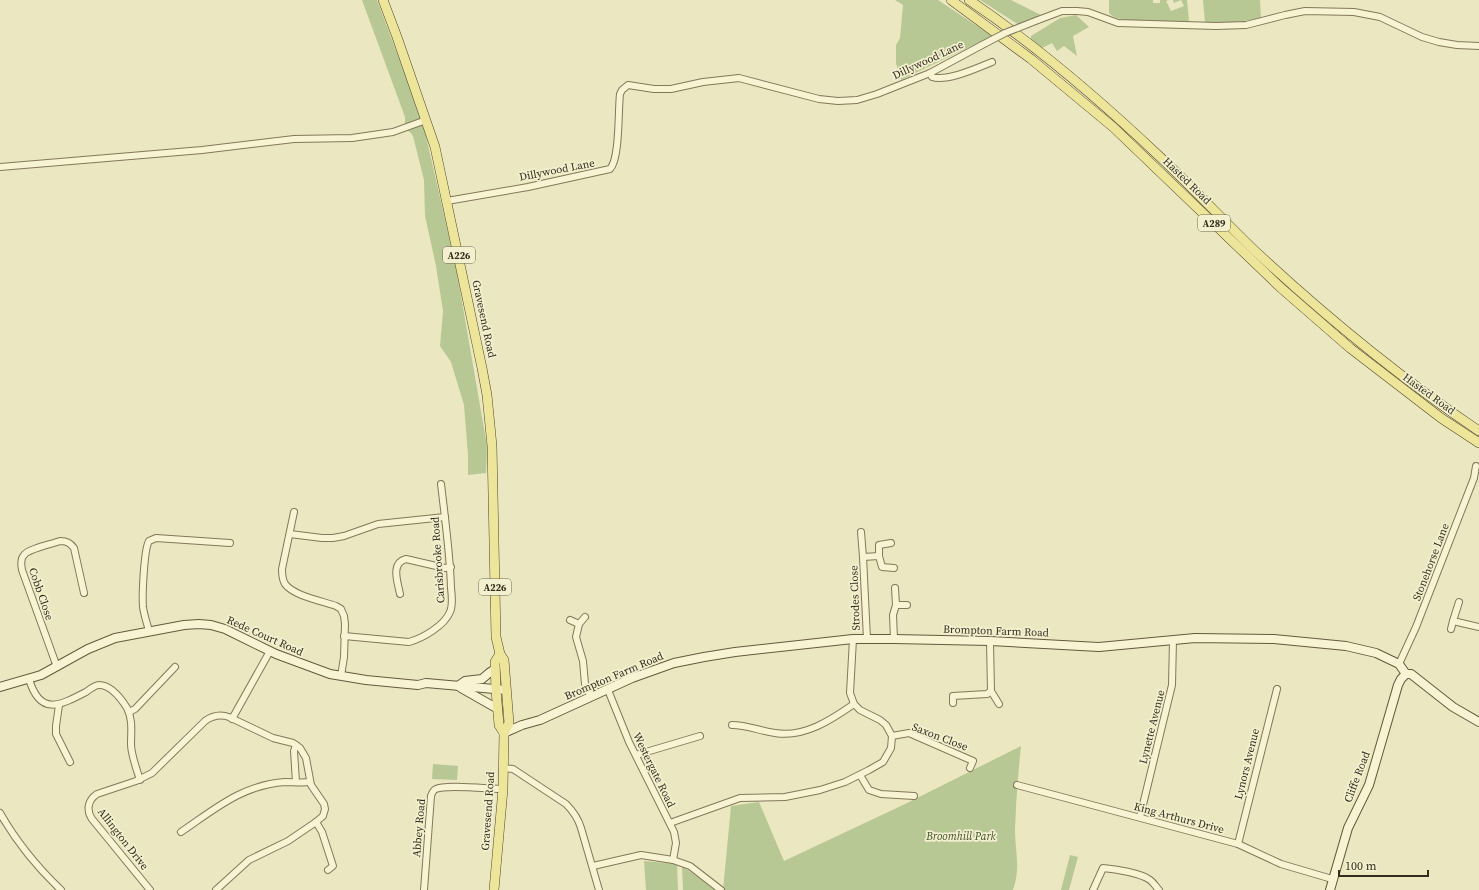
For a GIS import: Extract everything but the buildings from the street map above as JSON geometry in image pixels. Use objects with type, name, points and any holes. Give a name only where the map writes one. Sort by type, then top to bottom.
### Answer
[{"type":"main road","name":"Gravesend Road","points":[[383,0],[435,147],[482,368],[490,419],[492,446],[496,637],[500,654],[504,660],[509,723],[504,733],[503,789],[494,890]]},
{"type":"main road","name":"Hasted Road","points":[[951,0],[1031,59],[1113,127],[1281,288],[1350,348],[1386,377],[1479,445]]},
{"type":"main road","name":"Hasted Road","points":[[969,0],[1038,50],[1119,119],[1259,254],[1328,316],[1406,379],[1477,429]]},
{"type":"main road","name":"Rede Court Road","points":[[0,687],[29,679],[102,643],[120,637],[188,624],[211,625],[234,633],[270,651],[314,669],[341,676],[418,685],[426,683],[506,690]]},
{"type":"main road","name":"Brompton Farm Road","points":[[504,733],[540,720],[659,668],[704,656],[853,639],[990,641],[1099,647],[1195,638],[1246,638],[1314,642],[1346,646],[1376,653],[1398,664],[1406,674],[1411,674],[1453,706],[1479,722]]},
{"type":"main road","name":"Gravesend Road","points":[[500,654],[495,662],[496,690],[499,725],[504,733]]},
{"type":"main road","points":[[495,669],[482,679],[465,681],[457,686],[498,709]]},
{"type":"main road","name":"Cliffe Road","points":[[1330,890],[1348,828],[1369,785],[1398,685],[1406,674]]},
{"type":"main road","points":[[508,712],[514,720],[527,724]]},
{"type":"street","name":"Dillywood Lane","points":[[447,200],[528,187],[609,170],[615,162],[620,93],[628,85],[654,89],[671,88],[703,82],[739,78],[819,99],[838,101],[857,100],[877,94],[930,73],[957,60],[1005,33],[1062,11],[1076,10],[1088,12],[1118,23],[1216,26],[1246,25],[1305,11],[1354,12],[1380,17],[1422,37],[1439,42],[1479,46]]},
{"type":"street","points":[[930,73],[932,78],[937,79],[959,74],[992,62]]},
{"type":"street","points":[[0,167],[206,150],[294,139],[352,138],[393,132],[426,120]]},
{"type":"street","name":"Stonehorse Lane","points":[[1398,664],[1416,627],[1474,478],[1476,466]]},
{"type":"street","name":"Carisbrooke Road","points":[[344,636],[409,642],[417,640],[446,619],[450,612],[452,600],[451,567],[441,484]]},
{"type":"street","points":[[294,512],[282,569],[284,582],[295,592],[336,606],[341,610],[344,616],[344,657],[341,676]]},
{"type":"street","points":[[290,534],[333,538],[344,536],[378,524],[445,517]]},
{"type":"street","name":"Strodes Close","points":[[860,532],[863,557],[867,639]]},
{"type":"street","points":[[149,631],[143,603],[146,550],[148,542],[157,538],[230,543]]},
{"type":"street","name":"Cobb Close","points":[[56,667],[22,570],[21,563],[23,555],[60,541],[66,541],[71,544],[74,548],[84,593]]},
{"type":"street","points":[[888,542],[879,545],[879,556],[882,567],[891,569]]},
{"type":"street","name":"Strodes Close","points":[[863,557],[879,556]]},
{"type":"street","points":[[400,594],[396,566],[401,560],[406,559],[445,568],[451,567]]},
{"type":"street","points":[[894,639],[893,615],[896,605],[895,588]]},
{"type":"street","points":[[1451,629],[1459,602]]},
{"type":"street","points":[[896,605],[907,605]]},
{"type":"street","points":[[585,617],[579,624],[576,637],[583,662],[585,684],[591,697]]},
{"type":"street","points":[[570,620],[579,624]]},
{"type":"street","points":[[1453,621],[1479,627]]},
{"type":"street","points":[[670,823],[740,798],[785,797],[820,790],[860,775],[883,762],[891,748],[892,736],[886,725],[880,720],[860,710],[854,704],[850,693],[853,639]]},
{"type":"street","name":"Lynette Avenue","points":[[1140,817],[1172,685],[1173,640]]},
{"type":"street","points":[[990,641],[991,691],[999,704]]},
{"type":"street","points":[[232,718],[270,651]]},
{"type":"street","points":[[129,712],[135,709],[176,667]]},
{"type":"street","points":[[29,679],[37,698],[50,704],[59,705],[100,685],[114,692],[129,712],[132,728],[131,746],[140,780]]},
{"type":"street","name":"Lynors Avenue","points":[[1238,844],[1277,689]]},
{"type":"street","name":"Westergate Road","points":[[608,690],[623,728],[670,823],[676,841],[673,860]]},
{"type":"street","points":[[953,703],[953,696],[987,694],[991,691]]},
{"type":"street","points":[[732,725],[743,725],[776,733],[795,734],[814,728],[854,704]]},
{"type":"street","points":[[59,705],[56,734],[70,762]]},
{"type":"street","name":"Allington Drive","points":[[150,890],[92,819],[88,811],[90,803],[95,796],[140,780],[157,770],[206,720],[219,716],[232,718],[273,738],[296,745]]},
{"type":"street","name":"Saxon Close","points":[[892,736],[908,733],[930,742],[973,761],[970,768]]},
{"type":"street","points":[[636,755],[700,736]]},
{"type":"street","points":[[216,890],[249,860],[288,841],[323,816],[325,807],[310,782],[306,756],[296,745],[294,751],[296,782]]},
{"type":"street","points":[[503,768],[513,769],[566,804],[578,820],[599,890]]},
{"type":"street","points":[[860,775],[869,790],[881,794],[914,796]]},
{"type":"street","points":[[181,832],[225,801],[246,791],[275,784],[310,782]]},
{"type":"street","name":"King Arthurs Drive","points":[[1017,785],[1238,844],[1281,864],[1332,879]]},
{"type":"street","name":"Abbey Road","points":[[424,890],[432,792],[435,789],[445,787],[503,789]]},
{"type":"street","points":[[0,813],[11,832],[24,849],[50,880],[61,890]]},
{"type":"street","points":[[316,822],[323,834],[334,867]]},
{"type":"street","points":[[593,866],[640,855],[673,860],[690,866],[721,890]]},
{"type":"street","points":[[1093,890],[1104,868],[1113,868],[1150,879],[1159,890]]},
{"type":"green space","points":[[362,0],[377,0],[422,119],[456,267],[487,446],[486,473],[468,475],[464,405],[451,362],[440,346],[443,311],[436,266],[425,216],[424,180],[413,136],[410,132],[405,130],[405,117]]},
{"type":"green space","points":[[895,0],[938,0],[992,36],[901,80],[896,63],[896,45],[900,38],[903,5]]},
{"type":"green space","points":[[980,0],[1011,0],[1041,15],[1019,25]]},
{"type":"green space","points":[[1109,0],[1153,0],[1153,3],[1160,3],[1160,0],[1169,0],[1166,1],[1171,11],[1184,6],[1181,0],[1187,0],[1189,21],[1146,22],[1114,17],[1109,13]]},
{"type":"green space","points":[[1173,0],[1181,0],[1174,3]]},
{"type":"green space","points":[[1203,0],[1260,0],[1261,19],[1205,23]]},
{"type":"green space","points":[[1076,15],[1089,27],[1073,36],[1077,56],[1064,46],[1057,51],[1052,43],[1042,48],[1031,40],[1031,36],[1060,18]]},
{"type":"green space","name":"Broomhill Park","points":[[1021,746],[1015,829],[1017,874],[1013,890],[723,890],[731,806],[759,802],[784,861],[903,805]]},
{"type":"green space","points":[[433,764],[458,766],[457,780],[432,779]]},
{"type":"green space","points":[[1070,855],[1078,857],[1069,890],[1061,890]]},
{"type":"green space","points":[[644,861],[677,864],[678,890],[646,890]]},
{"type":"green space","points":[[682,866],[716,890],[683,890]]}]
